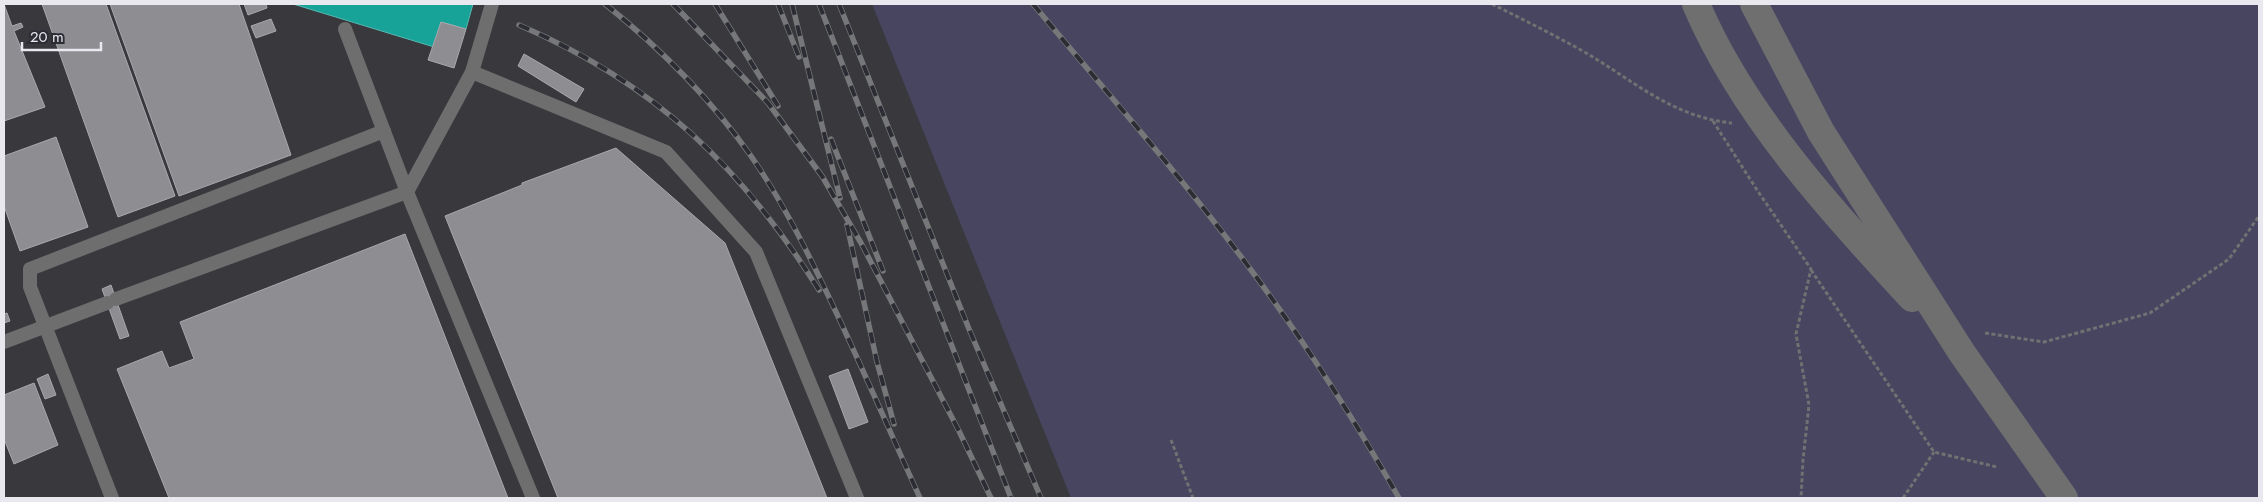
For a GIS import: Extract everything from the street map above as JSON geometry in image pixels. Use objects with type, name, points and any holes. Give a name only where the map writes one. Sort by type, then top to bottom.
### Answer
[{"type":"main road","points":[[1696,4],[1733,76],[1816,189],[1842,222],[1962,353]]},
{"type":"main road","points":[[1754,4],[1821,132],[1962,353],[2064,498]]},
{"type":"lane","points":[[4,342],[407,192],[472,72],[492,4]]},
{"type":"lane","points":[[345,29],[407,192],[533,498]]},
{"type":"lane","points":[[472,72],[666,152],[756,252],[858,498]]},
{"type":"lane","points":[[112,498],[30,287],[30,269],[384,131]]},
{"type":"path","points":[[1492,4],[1582,51],[1662,102],[1713,121],[1736,123]]},
{"type":"path","points":[[1713,121],[1757,190],[1934,452],[1997,467]]},
{"type":"path","points":[[1985,333],[2044,342],[2150,313],[2229,259],[2259,216]]},
{"type":"path","points":[[1801,498],[1809,405],[1796,334],[1811,269]]},
{"type":"path","points":[[1172,440],[1193,498]]},
{"type":"path","points":[[1902,498],[1934,452]]},
{"type":"shaded area","points":[[872,4],[2259,4],[2259,498],[1071,498]]},
{"type":"building: Public","points":[[293,4],[473,4],[466,29],[441,22],[434,47]]},
{"type":"building: Industry","points":[[4,4],[12,26],[21,23],[23,27],[14,31],[45,107],[4,121]]},
{"type":"building: Industry","points":[[42,4],[106,4],[175,196],[118,217]]},
{"type":"building: Industry","points":[[110,4],[239,4],[291,155],[179,196]]},
{"type":"building: Industry","points":[[244,4],[266,4],[267,8],[248,15]]},
{"type":"building: Industry","points":[[271,19],[276,31],[256,38],[251,26]]},
{"type":"building: Industry","points":[[441,22],[466,29],[454,68],[428,60]]},
{"type":"building: Industry","points":[[524,54],[584,89],[576,102],[518,66]]},
{"type":"building: Industry","points":[[56,137],[88,227],[20,251],[4,206],[4,156]]},
{"type":"building: Industry","points":[[616,148],[725,243],[827,498],[558,498],[445,216],[522,185],[522,183]]},
{"type":"building: Industry","points":[[405,234],[508,498],[169,498],[117,369],[162,351],[169,368],[194,359],[180,322]]},
{"type":"building: Industry","points":[[111,285],[129,336],[120,339],[102,289]]},
{"type":"building: Industry","points":[[7,313],[10,321],[4,323],[4,314]]},
{"type":"building: Industry","points":[[848,369],[868,422],[849,429],[829,376]]},
{"type":"building: Industry","points":[[48,374],[56,395],[45,399],[37,379]]},
{"type":"building: Industry","points":[[34,383],[58,445],[14,464],[4,439],[4,395]]},
{"type":"railway","points":[[605,4],[665,56],[719,114],[751,156],[797,232],[817,272],[920,498]]},
{"type":"railway","points":[[673,4],[768,103],[822,176],[861,243],[959,431],[991,498]]},
{"type":"railway","points":[[715,4],[778,106]]},
{"type":"railway","points":[[778,4],[799,57]]},
{"type":"railway","points":[[792,4],[840,198]]},
{"type":"railway","points":[[819,4],[1011,498]]},
{"type":"railway","points":[[839,4],[969,329],[1041,498]]},
{"type":"railway","points":[[1033,4],[1171,169],[1251,270],[1291,325],[1328,381],[1399,498]]},
{"type":"railway","points":[[519,25],[567,48],[612,73],[653,102],[690,133],[725,167],[758,204],[789,245],[819,290]]},
{"type":"railway","points":[[831,139],[883,271]]},
{"type":"railway","points":[[847,225],[877,362],[894,424]]}]
